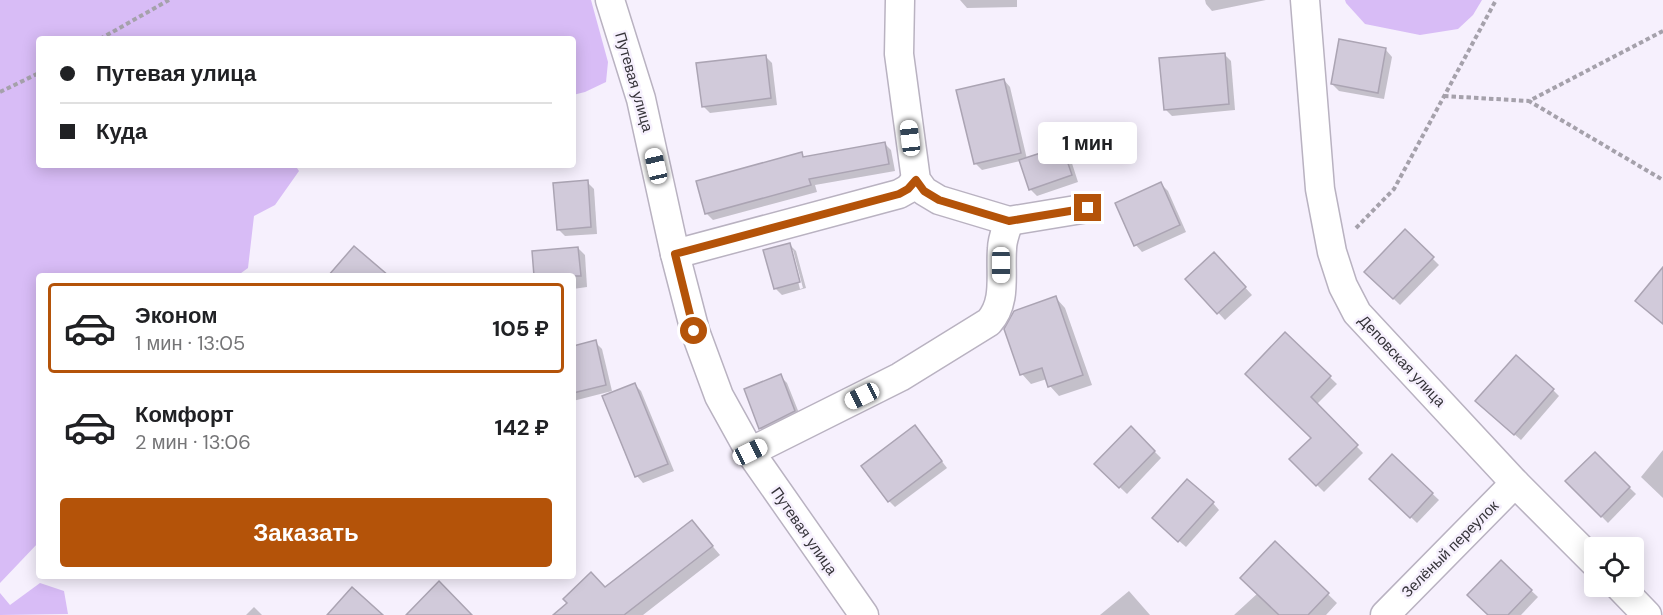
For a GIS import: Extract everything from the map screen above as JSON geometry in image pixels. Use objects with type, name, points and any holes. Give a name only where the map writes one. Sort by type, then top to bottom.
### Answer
[{"type":"street","name":"Путевая улица","points":[[610,0],[641,99],[694,331],[719,396],[750,452],[864,615]]},
{"type":"street","points":[[900,0],[899,54],[916,180],[924,191],[939,200],[1009,221],[1088,208]]},
{"type":"street","name":"Деповская улица","points":[[1305,0],[1320,189],[1332,252],[1343,286],[1358,313],[1515,483],[1584,552]]},
{"type":"street","points":[[675,254],[899,194],[908,189],[916,180]]},
{"type":"street","points":[[750,452],[900,377],[989,322],[1001,304],[1002,246],[1009,221]]},
{"type":"street","name":"Зелёный переулок","points":[[1385,615],[1515,483]]},
{"type":"street","points":[[1630,597],[1647,615]]},
{"type":"path","points":[[105,36],[170,0]]},
{"type":"path","points":[[1332,252],[1394,189],[1496,0]]},
{"type":"path","points":[[1529,100],[1663,31]]},
{"type":"path","points":[[0,92],[36,74]]},
{"type":"path","points":[[1444,96],[1529,100],[1663,180]]},
{"type":"shaded area","points":[[0,0],[591,0],[608,62],[606,82],[576,94],[576,36],[36,36],[36,168],[297,168],[299,171],[275,205],[254,216],[248,268],[241,273],[36,273],[36,545],[0,583]]},
{"type":"shaded area","points":[[1345,0],[1482,0],[1473,15],[1458,29],[1420,35],[1365,24]]},
{"type":"shaded area","points":[[40,583],[64,591],[68,614],[0,615],[0,593],[10,605]]},
{"type":"building","points":[[1339,39],[1386,48],[1378,93],[1331,84]]},
{"type":"building","points":[[1225,53],[1229,104],[1164,110],[1159,58]]},
{"type":"building","points":[[766,55],[771,98],[702,107],[696,63]]},
{"type":"building","points":[[1004,79],[1021,153],[974,164],[956,90]]},
{"type":"building","points":[[885,142],[889,164],[809,179],[811,185],[705,214],[696,181],[802,152],[803,157]]},
{"type":"building","points":[[1062,146],[1072,175],[1029,190],[1019,160]]},
{"type":"building","points":[[588,180],[591,227],[557,230],[553,183]]},
{"type":"building","points":[[1161,182],[1180,225],[1134,246],[1115,203]]},
{"type":"building","points":[[1405,229],[1434,257],[1393,299],[1364,272]]},
{"type":"building","points":[[790,243],[800,282],[774,289],[763,250]]},
{"type":"building","points":[[354,246],[386,273],[331,273]]},
{"type":"building","points":[[578,247],[581,276],[576,276],[576,273],[534,273],[532,251]]},
{"type":"building","points":[[1214,252],[1246,287],[1217,314],[1185,279]]},
{"type":"building","points":[[1663,267],[1663,324],[1635,301]]},
{"type":"building","points":[[1056,296],[1083,375],[1048,387],[1042,368],[1020,375],[1004,329],[1014,311]]},
{"type":"building","points":[[1285,332],[1331,376],[1311,397],[1358,445],[1316,486],[1289,459],[1311,438],[1245,374]]},
{"type":"building","points":[[596,340],[606,385],[576,392],[576,345]]},
{"type":"building","points":[[1516,355],[1554,389],[1514,435],[1475,401]]},
{"type":"building","points":[[781,374],[795,411],[759,429],[744,389]]},
{"type":"building","points":[[635,383],[668,464],[635,477],[602,396]]},
{"type":"building","points":[[915,425],[942,461],[888,502],[861,466]]},
{"type":"building","points":[[1131,426],[1155,451],[1119,488],[1094,464]]},
{"type":"building","points":[[1595,452],[1630,487],[1601,517],[1565,481]]},
{"type":"building","points":[[1392,454],[1433,493],[1410,518],[1369,479]]},
{"type":"building","points":[[1187,479],[1214,502],[1178,542],[1152,518]]},
{"type":"building","points":[[692,520],[713,546],[624,615],[553,615],[567,603],[563,599],[591,572],[605,587]]},
{"type":"building","points":[[1275,541],[1329,593],[1308,615],[1279,615],[1240,578]]},
{"type":"building","points":[[1501,560],[1532,590],[1508,615],[1488,615],[1467,595]]},
{"type":"building","points":[[439,581],[472,615],[406,615]]},
{"type":"building","points":[[352,587],[383,615],[327,615]]},
{"type":"route","points":[[694,331],[675,254],[899,194],[908,189],[916,180],[919,187],[939,200],[1009,221],[1088,208]]}]
